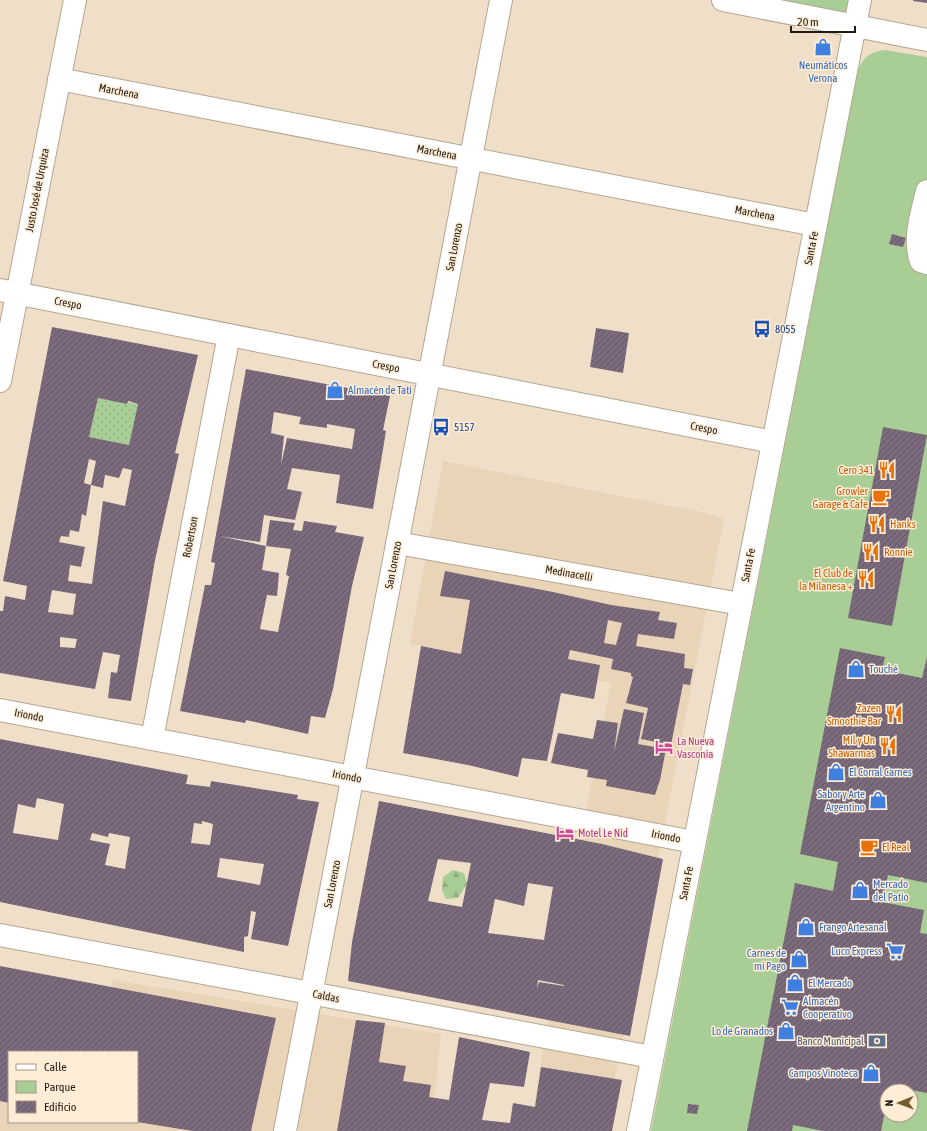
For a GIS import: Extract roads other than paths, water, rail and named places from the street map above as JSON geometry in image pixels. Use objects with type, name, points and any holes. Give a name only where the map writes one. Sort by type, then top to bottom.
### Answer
[{"type":"street","name":"Justo José de Urquiza","points":[[0,380],[9,291],[59,79],[75,0]]},
{"type":"street","name":"San Lorenzo","points":[[285,1131],[502,0]]},
{"type":"street","points":[[723,0],[927,40]]},
{"type":"street","name":"Santa Fe","points":[[638,1131],[860,0]]},
{"type":"street","name":"Marchena","points":[[59,79],[815,225]]},
{"type":"street","points":[[927,191],[917,240],[917,250],[920,261],[927,263]]},
{"type":"street","name":"Crespo","points":[[9,291],[773,442]]},
{"type":"street","name":"Robertson","points":[[152,738],[229,335]]},
{"type":"street","name":"Medinacelli","points":[[397,543],[741,604]]},
{"type":"street","name":"Iriondo","points":[[0,710],[694,842]]},
{"type":"street","name":"Caldas","points":[[0,935],[652,1057]]},
{"type":"place","name":"Neumáticos Verona","points":[[823,47]]},
{"type":"place","name":"8055","points":[[762,329]]},
{"type":"place","name":"Almacén de Tati","points":[[335,390]]},
{"type":"place","name":"5157","points":[[441,427]]},
{"type":"place","name":"Cero 341","points":[[887,470]]},
{"type":"place","name":"Growler Garage & Cafe","points":[[881,497]]},
{"type":"place","name":"Hanks","points":[[877,524]]},
{"type":"place","name":"Ronnie","points":[[871,552]]},
{"type":"place","name":"El Club de la Milanesa +","points":[[866,579]]},
{"type":"place","name":"Touché","points":[[856,669]]},
{"type":"place","name":"Zazen Smoothie Bar","points":[[894,714]]},
{"type":"place","name":"Mil y Un Shawarmas","points":[[888,746]]},
{"type":"place","name":"La Nueva Vasconia","points":[[664,747]]},
{"type":"place","name":"El Corral Carnes","points":[[836,772]]},
{"type":"place","name":"Sabor y Arte Argentino","points":[[878,800]]},
{"type":"place","name":"Motel Le Nid","points":[[565,833]]},
{"type":"place","name":"El Real","points":[[869,847]]},
{"type":"place","name":"Mercado del Patio","points":[[860,890]]},
{"type":"place","name":"Frango Artesanal","points":[[806,927]]},
{"type":"place","name":"Luco Express","points":[[895,951]]},
{"type":"place","name":"Carnes de mi Pago","points":[[799,959]]},
{"type":"place","name":"El Mercado","points":[[795,983]]},
{"type":"place","name":"Almacén Cooperativo","points":[[790,1007]]},
{"type":"place","name":"Lo de Granados","points":[[786,1031]]},
{"type":"place","name":"Banco Municipal","points":[[877,1041]]},
{"type":"place","name":"Campos Vinoteca","points":[[871,1073]]}]
